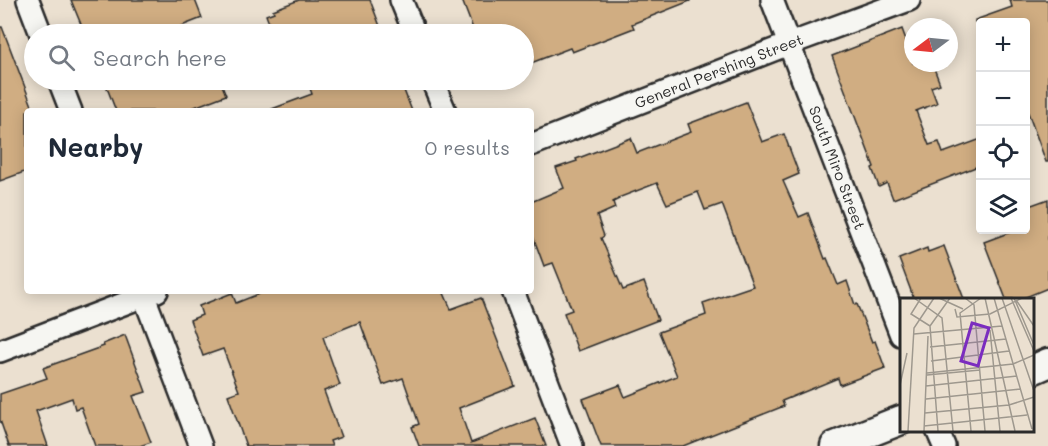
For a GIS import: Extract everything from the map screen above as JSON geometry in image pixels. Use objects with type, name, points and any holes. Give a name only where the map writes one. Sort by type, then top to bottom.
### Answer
[{"type":"main road","points":[[1033,370],[1048,363]]},
{"type":"main road","points":[[835,446],[900,420]]},
{"type":"street","points":[[28,0],[37,24]]},
{"type":"street","points":[[401,0],[411,24]]},
{"type":"street","name":"South Miro Street","points":[[772,0],[900,332]]},
{"type":"street","name":"General Pershing Street","points":[[534,144],[789,44],[909,0]]},
{"type":"street","points":[[63,90],[70,108]]},
{"type":"street","points":[[436,90],[444,108]]},
{"type":"street","points":[[0,351],[145,294]]},
{"type":"street","points":[[148,294],[201,446]]},
{"type":"street","points":[[514,294],[572,446]]},
{"type":"street","points":[[939,431],[944,446]]},
{"type":"building","points":[[71,0],[195,0],[202,18],[187,24],[81,24]]},
{"type":"building","points":[[299,0],[370,0],[379,24],[269,24],[266,15],[274,12],[273,10]]},
{"type":"building","points":[[462,0],[690,0],[632,24],[634,28],[572,52],[570,48],[534,62],[534,24],[471,24]]},
{"type":"building","points":[[1010,0],[1048,0],[1048,162],[1046,162],[1030,118],[1030,18],[981,18],[1012,7]]},
{"type":"building","points":[[0,27],[2,27],[24,90],[33,108],[24,108],[24,172],[0,181]]},
{"type":"building","points":[[902,29],[904,72],[935,72],[940,84],[931,87],[937,103],[916,111],[929,145],[939,142],[943,153],[976,141],[976,167],[893,199],[887,183],[879,187],[872,168],[874,167],[832,56]]},
{"type":"building","points":[[108,90],[224,90],[226,95],[192,108],[115,108]]},
{"type":"building","points":[[311,90],[404,90],[411,108],[275,108],[312,94]]},
{"type":"building","points":[[746,102],[762,142],[784,134],[799,174],[783,181],[799,217],[808,213],[825,259],[827,258],[838,285],[847,281],[855,305],[857,304],[872,342],[875,341],[885,368],[840,385],[838,378],[782,401],[784,406],[683,446],[601,446],[583,399],[620,385],[625,397],[677,376],[659,332],[706,315],[703,303],[753,286],[722,204],[705,210],[698,192],[667,204],[657,183],[618,198],[613,202],[615,208],[597,216],[604,236],[601,238],[623,290],[644,282],[658,320],[578,351],[564,313],[572,310],[553,263],[544,266],[534,239],[534,201],[564,188],[556,168],[631,138],[637,153],[691,132],[688,124]]},
{"type":"building","points":[[1048,199],[1048,288],[1023,298],[1006,298],[984,242],[1005,234],[1030,234],[1030,206]]},
{"type":"building","points":[[944,246],[964,298],[914,298],[899,259],[927,248],[928,252]]},
{"type":"building","points":[[229,294],[232,294],[236,303],[258,294],[444,294],[451,309],[481,298],[515,386],[459,408],[471,443],[535,418],[546,446],[419,446],[412,427],[419,424],[403,378],[383,385],[360,322],[323,337],[340,385],[324,391],[341,437],[330,441],[332,446],[246,446],[228,395],[239,391],[223,349],[203,356],[190,320],[202,315],[199,306]]},
{"type":"building","points":[[125,335],[146,392],[133,396],[151,442],[140,446],[95,446],[81,407],[75,409],[72,398],[36,411],[48,446],[9,446],[0,420],[0,394],[47,378],[43,368],[104,346],[103,344]]}]
